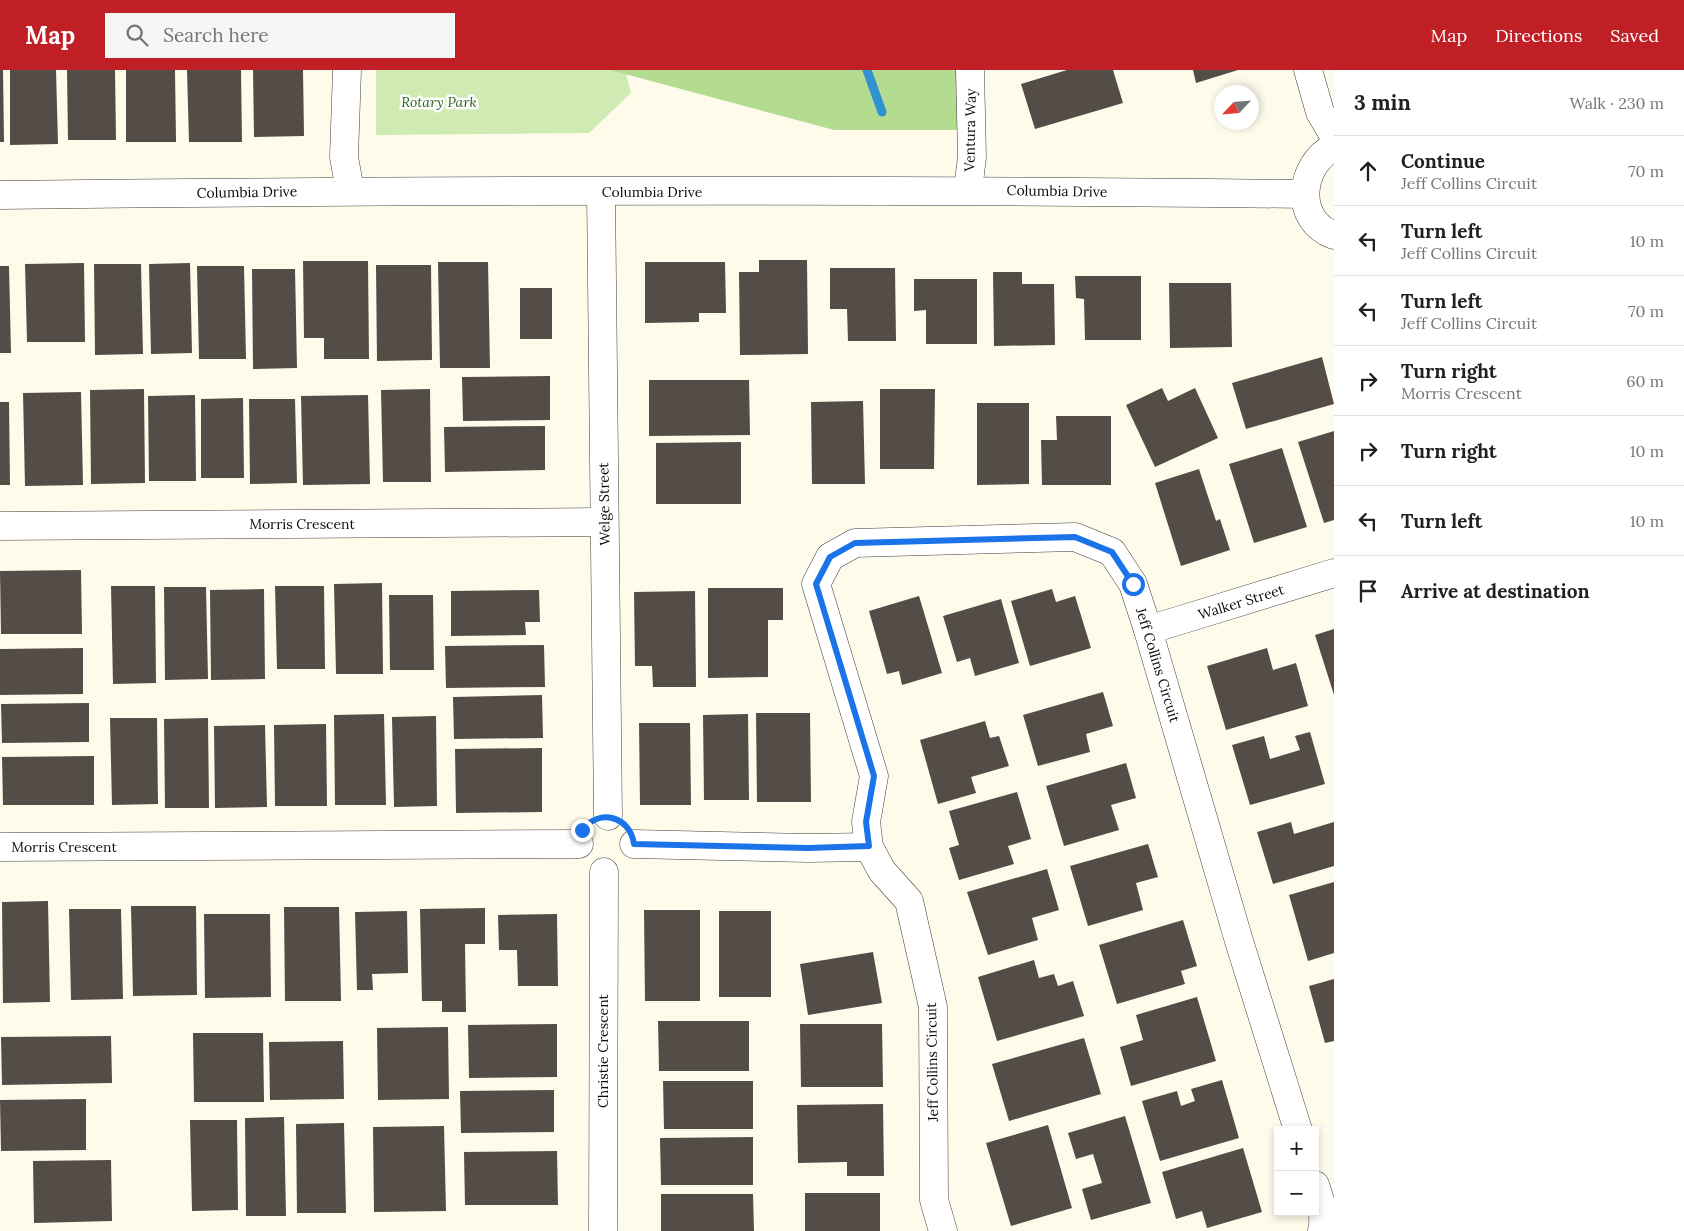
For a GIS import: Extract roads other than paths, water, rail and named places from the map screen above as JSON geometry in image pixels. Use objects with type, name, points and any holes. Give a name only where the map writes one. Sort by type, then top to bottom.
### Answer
[{"type":"street","points":[[347,70],[344,158],[350,191]]},
{"type":"street","name":"Ventura Way","points":[[968,190],[972,157],[970,70]]},
{"type":"street","points":[[1308,70],[1320,112],[1334,136]]},
{"type":"street","points":[[1334,147],[1324,152],[1313,163],[1306,178],[1305,194],[1308,210],[1317,224],[1334,235]]},
{"type":"street","name":"Columbia Drive","points":[[0,195],[350,191],[968,190],[1305,194]]},
{"type":"street","name":"Welge Street","points":[[601,192],[608,816]]},
{"type":"street","name":"Morris Crescent","points":[[0,526],[604,522]]},
{"type":"street","name":"Jeff Collins Circuit","points":[[943,1231],[934,1200],[933,1007],[909,901],[882,871],[869,846],[866,822],[874,776],[816,584],[830,557],[855,543],[871,541],[1075,537],[1112,552],[1133,584],[1148,630],[1239,941],[1297,1126]]},
{"type":"street","name":"Walker Street","points":[[1148,630],[1334,573]]},
{"type":"street","points":[[608,816],[622,821],[628,828],[634,844],[628,862],[613,872],[604,872],[587,864],[581,857],[579,844],[582,830],[588,823],[595,818],[608,816]]},
{"type":"street","name":"Morris Crescent","points":[[0,847],[579,844]]},
{"type":"street","points":[[634,844],[808,848],[869,846]]},
{"type":"street","name":"Christie Crescent","points":[[602,1231],[604,872]]},
{"type":"street","points":[[1319,1197],[1324,1223],[1322,1231]]},
{"type":"waterway","points":[[867,70],[882,112]]},
{"type":"park label","name":"Rotary Park","points":[[439,102]]}]
